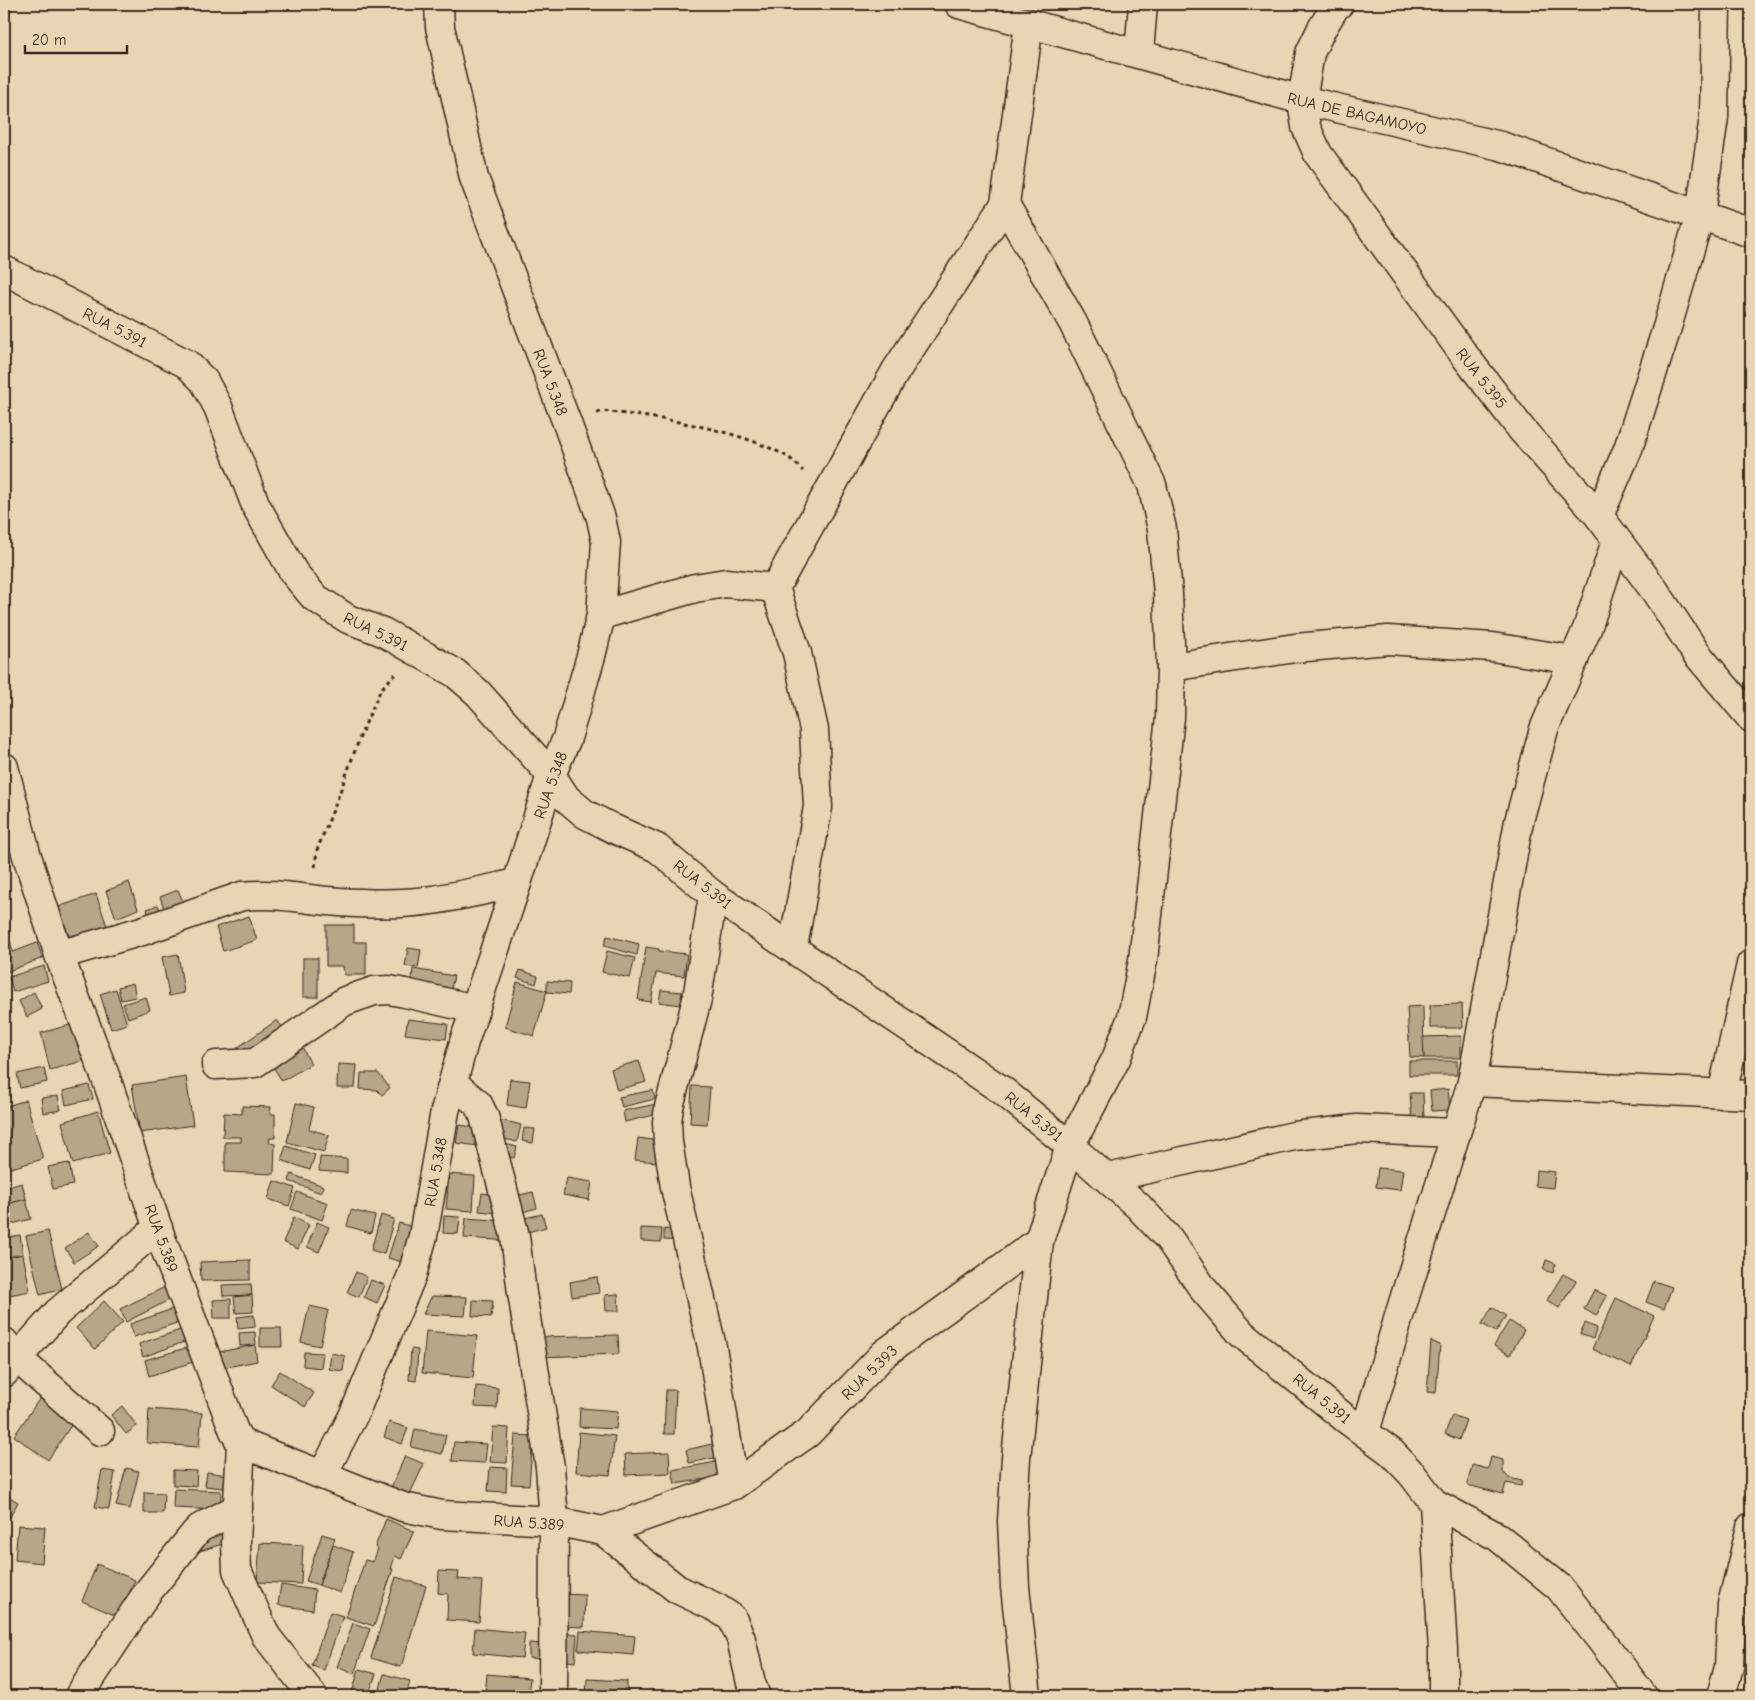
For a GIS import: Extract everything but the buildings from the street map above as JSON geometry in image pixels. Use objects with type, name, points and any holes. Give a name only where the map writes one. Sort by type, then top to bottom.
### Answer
[{"type":"street","name":"RUA 5.348","points":[[323,1474],[354,1414],[412,1275],[423,1236],[445,1111],[464,1042],[551,775],[567,738],[601,615],[606,542],[601,518],[474,178],[440,27],[439,4]]},
{"type":"street","name":"RUA DE BAGAMOYO","points":[[959,4],[1139,53],[1228,81],[1500,146],[1751,233]]},
{"type":"street","points":[[1139,53],[1143,4]]},
{"type":"street","points":[[1599,516],[1628,449],[1666,331],[1700,215],[1714,117],[1716,4]]},
{"type":"street","name":"RUA 5.395","points":[[1337,5],[1320,30],[1310,54],[1302,100],[1306,126],[1318,154],[1465,356],[1522,430],[1599,516],[1655,591],[1696,653],[1751,718]]},
{"type":"street","points":[[793,947],[818,807],[816,759],[814,730],[797,653],[775,588],[895,372],[1005,204],[1029,23]]},
{"type":"street","points":[[1005,204],[1073,323],[1152,486],[1162,529],[1168,594],[1171,667],[1170,717],[1144,960],[1132,1016],[1116,1059],[1070,1146],[1039,1241],[1035,1268],[1016,1458],[1012,1521],[1015,1587],[1027,1696]]},
{"type":"street","name":"RUA 5.391","points":[[4,270],[187,364],[204,381],[213,398],[256,506],[294,573],[314,597],[348,620],[383,632],[455,674],[478,693],[551,775],[566,798],[585,814],[657,848],[713,895],[793,947],[1003,1091],[1108,1178],[1138,1206],[1169,1239],[1204,1290],[1242,1334],[1392,1452],[1434,1503]]},
{"type":"street","points":[[1365,1432],[1472,1082],[1519,821],[1544,729],[1587,629],[1616,541]]},
{"type":"street","points":[[601,615],[695,588],[726,583],[775,588]]},
{"type":"street","points":[[1171,667],[1295,648],[1388,640],[1492,647],[1574,660]]},
{"type":"street","name":"RUA 5.389","points":[[4,767],[26,853],[59,955],[107,1081],[158,1228],[234,1431],[241,1443],[236,1542],[237,1570],[266,1636],[313,1696]]},
{"type":"street","points":[[59,955],[142,931],[242,896],[258,894],[340,902],[399,903],[430,901],[517,882]]},
{"type":"street","points":[[713,895],[697,998],[669,1107],[667,1128],[675,1187],[712,1347],[734,1485]]},
{"type":"street","points":[[1722,1094],[1751,964]]},
{"type":"street","points":[[216,1065],[255,1063],[345,1001],[374,991],[388,990],[405,993],[475,1009]]},
{"type":"street","points":[[1472,1082],[1751,1096]]},
{"type":"street","points":[[453,1083],[478,1104],[484,1116],[515,1236],[522,1293],[550,1468],[554,1521],[553,1696]]},
{"type":"street","points":[[1108,1178],[1294,1136],[1357,1130],[1456,1133]]},
{"type":"street","points":[[100,1431],[8,1358],[58,1312],[158,1228]]},
{"type":"street","name":"RUA 5.393","points":[[603,1531],[734,1485],[808,1433],[885,1353],[1039,1241]]},
{"type":"street","points":[[241,1443],[323,1474]]},
{"type":"street","name":"RUA 5.389","points":[[323,1474],[403,1507],[442,1515],[554,1521],[603,1531],[677,1589],[718,1608],[732,1618],[741,1639]]},
{"type":"street","points":[[1434,1503],[1443,1650],[1443,1696]]},
{"type":"street","points":[[1434,1503],[1498,1537],[1559,1587],[1643,1696]]},
{"type":"street","points":[[79,1696],[147,1593],[194,1533],[238,1508]]},
{"type":"street","points":[[1721,1696],[1729,1667],[1741,1640],[1732,1604],[1751,1527]]},
{"type":"street","points":[[735,1696],[741,1639]]},
{"type":"street","points":[[741,1639],[750,1683],[756,1696]]},
{"type":"path","points":[[567,423],[603,411],[646,416],[744,438],[787,456],[827,493]]},
{"type":"path","points":[[312,899],[317,850],[361,734],[381,689],[415,651]]}]
